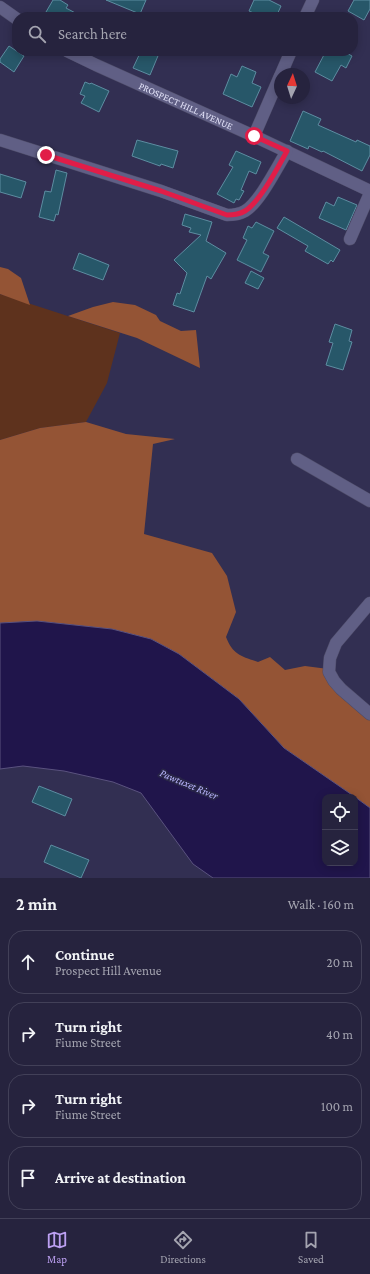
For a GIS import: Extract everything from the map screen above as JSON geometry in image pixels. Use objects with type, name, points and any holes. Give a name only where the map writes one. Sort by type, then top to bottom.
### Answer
[{"type":"street","points":[[307,12],[313,0]]},
{"type":"street","points":[[0,7],[12,15]]},
{"type":"street","name":"PROSPECT HILL AVENUE","points":[[78,56],[287,151],[370,192]]},
{"type":"street","points":[[283,68],[289,56]]},
{"type":"street","points":[[254,136],[274,89]]},
{"type":"street","points":[[0,140],[169,194],[227,215],[234,215],[244,212],[250,208],[287,151]]},
{"type":"street","points":[[350,240],[370,192]]},
{"type":"street","points":[[297,460],[370,501]]},
{"type":"street","points":[[370,603],[336,643],[330,658],[329,672],[341,689],[370,714]]},
{"type":"shaded area","points":[[0,267],[8,269],[21,278],[30,305],[0,294]]},
{"type":"shaded area","points":[[0,294],[120,333],[107,383],[86,422],[40,428],[0,440]]},
{"type":"shaded area","points":[[113,302],[135,305],[156,315],[160,321],[181,331],[196,330],[200,368],[137,338],[68,316]]},
{"type":"shaded area","points":[[86,422],[126,434],[175,439],[153,444],[144,534],[212,553],[227,576],[236,612],[226,637],[232,648],[238,654],[258,662],[270,657],[285,670],[305,666],[328,669],[370,713],[370,808],[358,800],[358,794],[350,794],[284,748],[239,699],[179,654],[151,639],[112,629],[37,621],[0,623],[0,440],[40,428]]},
{"type":"water","name":"Pawtuxet River","points":[[37,621],[112,629],[151,639],[179,654],[239,699],[284,748],[351,794],[322,794],[322,866],[358,866],[358,799],[370,808],[370,878],[213,878],[193,864],[141,793],[113,782],[64,771],[23,766],[0,769],[0,623]]},
{"type":"building","points":[[53,0],[60,0],[68,5],[66,8],[74,12],[46,12]]},
{"type":"building","points":[[106,0],[146,0],[141,12],[135,12]]},
{"type":"building","points":[[254,0],[269,0],[281,6],[278,12],[249,11]]},
{"type":"building","points":[[354,0],[370,0],[370,9],[364,20],[358,17],[358,12],[348,11]]},
{"type":"building","points":[[9,46],[12,48],[12,56],[24,56],[14,72],[0,62],[0,59]]},
{"type":"building","points":[[139,56],[158,56],[150,75],[133,68]]},
{"type":"building","points":[[323,56],[352,56],[346,68],[341,65],[332,81],[315,72]]},
{"type":"building","points":[[242,66],[256,72],[252,83],[261,87],[252,107],[223,94],[231,74],[237,77]]},
{"type":"building","points":[[85,82],[109,91],[99,112],[81,103],[85,96],[80,94]]},
{"type":"building","points":[[303,111],[321,119],[318,125],[356,142],[357,140],[370,146],[370,155],[362,171],[323,151],[322,152],[309,146],[308,149],[290,141]]},
{"type":"building","points":[[137,140],[178,151],[173,168],[161,164],[160,166],[132,156]]},
{"type":"building","points":[[236,151],[261,162],[256,174],[249,171],[241,190],[244,191],[239,200],[236,199],[234,203],[217,194],[233,167],[229,165]]},
{"type":"building","points":[[56,170],[67,173],[58,215],[56,214],[54,221],[39,217],[45,191],[51,192]]},
{"type":"building","points":[[0,174],[26,182],[21,198],[0,192]]},
{"type":"building","points":[[338,197],[357,205],[346,230],[319,218],[326,202],[334,206]]},
{"type":"building","points":[[185,214],[212,222],[206,241],[226,253],[211,279],[207,276],[194,312],[173,305],[177,293],[180,294],[187,273],[174,260],[201,235],[189,232],[191,228],[182,225]]},
{"type":"building","points":[[284,217],[340,250],[333,262],[331,260],[328,264],[305,251],[308,246],[277,228]]},
{"type":"building","points":[[256,222],[274,231],[263,253],[269,256],[261,272],[237,260],[247,240],[243,238],[248,226],[252,228]]},
{"type":"building","points":[[79,253],[109,265],[103,280],[73,269]]},
{"type":"building","points":[[251,271],[264,278],[258,289],[245,283]]},
{"type":"building","points":[[335,324],[352,330],[349,341],[352,342],[343,370],[326,365],[333,343],[329,342]]},
{"type":"building","points":[[39,786],[72,799],[65,816],[32,802]]},
{"type":"building","points":[[51,845],[89,860],[81,878],[44,862]]},
{"type":"route","points":[[46,155],[161,191],[227,215],[234,215],[244,212],[250,208],[287,151],[254,136]]}]
